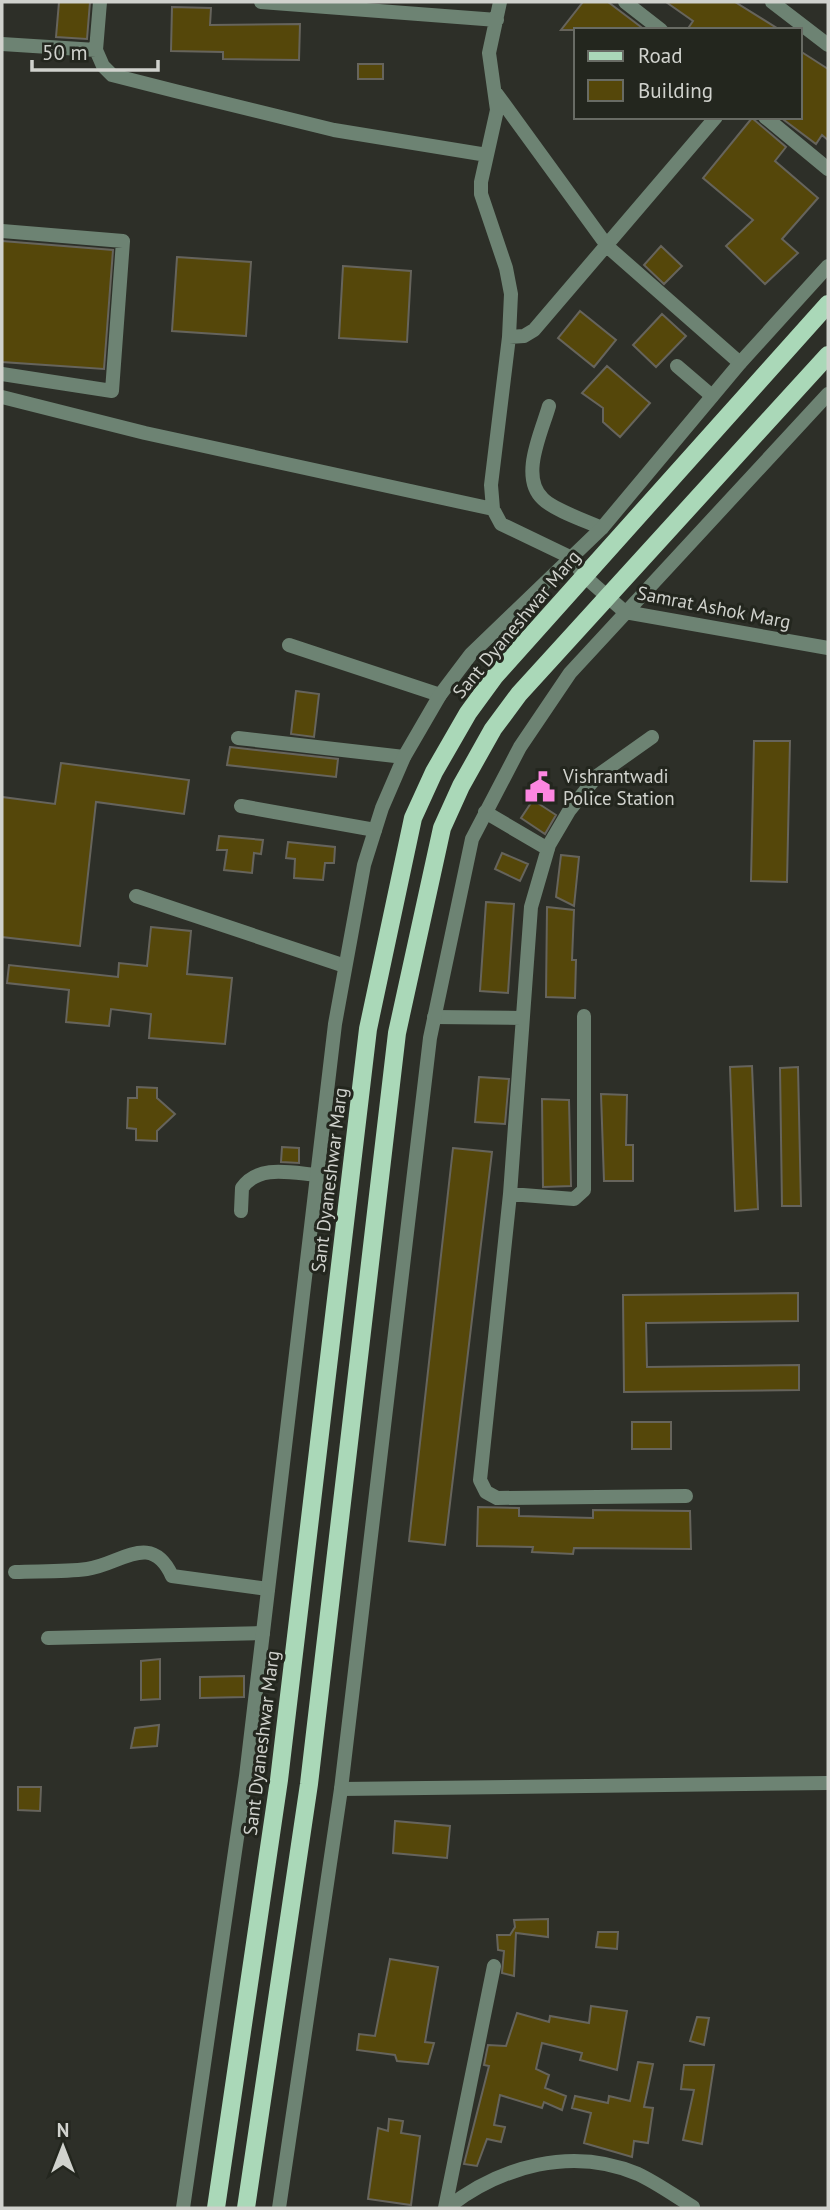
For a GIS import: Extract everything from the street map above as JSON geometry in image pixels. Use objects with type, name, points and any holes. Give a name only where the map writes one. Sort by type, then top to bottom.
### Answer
[{"type":"main road","name":"Sant Dyaneshwar Marg","points":[[216,2208],[279,1780],[368,1029],[399,873],[413,818],[434,772],[468,713],[520,646],[828,304]]},
{"type":"main road","points":[[246,2208],[309,1784],[397,1033],[442,828],[461,786],[493,729],[535,675],[828,355]]},
{"type":"street","points":[[100,2],[96,50],[103,66],[111,75],[334,130],[487,155]]},
{"type":"street","points":[[261,2],[497,20]]},
{"type":"street","points":[[500,2],[489,52],[497,110],[481,194],[510,280],[509,337],[491,485],[493,509],[501,524],[572,558]]},
{"type":"street","points":[[625,2],[659,28]]},
{"type":"street","points":[[772,2],[828,44]]},
{"type":"street","points":[[2,44],[96,50]]},
{"type":"street","points":[[494,90],[608,247],[740,363]]},
{"type":"street","points":[[509,337],[524,335],[534,330],[608,247],[714,119]]},
{"type":"street","points":[[767,119],[828,169]]},
{"type":"street","points":[[2,231],[123,241],[111,391],[2,374]]},
{"type":"street","points":[[183,2208],[246,1776],[317,1175],[345,966],[365,865],[375,830],[404,757],[440,695],[471,654],[601,528],[740,363],[828,266]]},
{"type":"street","points":[[677,366],[712,396]]},
{"type":"street","points":[[33,404],[36,381]]},
{"type":"street","points":[[281,2208],[341,1788],[434,1017],[469,851],[485,811],[542,711],[570,673],[828,394]]},
{"type":"street","points":[[2,397],[145,433],[493,509]]},
{"type":"street","points":[[549,406],[533,464],[533,483],[543,500],[601,528]]},
{"type":"street","name":"Samrat Ashok Marg","points":[[572,558],[583,575],[625,612],[828,648]]},
{"type":"street","points":[[289,645],[440,695]]},
{"type":"street","points":[[652,737],[597,776],[569,811],[548,849],[531,906],[510,1195],[480,1480],[486,1492],[497,1498],[686,1496]]},
{"type":"street","points":[[238,738],[404,757]]},
{"type":"street","points":[[240,806],[375,830]]},
{"type":"street","points":[[485,811],[548,849]]},
{"type":"street","points":[[136,896],[345,966]]},
{"type":"street","points":[[510,1195],[574,1199],[584,1190],[584,1016]]},
{"type":"street","points":[[434,1017],[521,1018]]},
{"type":"street","points":[[241,1211],[242,1188],[266,1171],[317,1175]]},
{"type":"street","points":[[15,1572],[90,1569],[130,1553],[155,1554],[164,1559],[173,1576],[268,1589]]},
{"type":"street","points":[[48,1638],[263,1633]]},
{"type":"street","points":[[341,1788],[828,1783]]},
{"type":"street","points":[[446,2208],[494,1966]]},
{"type":"street","points":[[446,2208],[474,2187],[513,2170],[556,2161],[594,2161],[637,2174],[693,2207]]},
{"type":"building","points":[[59,2],[90,2],[87,39],[56,37]]},
{"type":"building","points":[[583,2],[608,2],[642,28],[574,28],[561,30]]},
{"type":"building","points":[[666,2],[735,2],[777,28],[688,28],[693,21]]},
{"type":"building","points":[[172,7],[211,8],[210,25],[300,24],[299,60],[223,59],[223,52],[171,51]]},
{"type":"building","points":[[802,52],[828,69],[828,140],[822,135],[816,144],[783,119],[802,119]]},
{"type":"building","points":[[358,64],[383,64],[383,79],[358,79]]},
{"type":"building","points":[[753,119],[786,147],[775,161],[818,198],[782,239],[798,253],[765,284],[726,246],[753,220],[703,178]]},
{"type":"building","points":[[2,241],[113,250],[104,369],[2,362]]},
{"type":"building","points":[[661,246],[682,266],[664,284],[644,265]]},
{"type":"building","points":[[177,257],[251,262],[246,336],[172,331]]},
{"type":"building","points":[[343,266],[411,271],[407,342],[339,338]]},
{"type":"building","points":[[580,311],[616,340],[594,367],[558,338]]},
{"type":"building","points":[[662,314],[686,336],[656,367],[633,345]]},
{"type":"building","points":[[607,366],[650,403],[620,437],[603,422],[603,408],[582,393]]},
{"type":"building","points":[[296,691],[319,694],[314,737],[291,734]]},
{"type":"building","points":[[754,741],[790,741],[787,882],[751,881]]},
{"type":"building","points":[[230,747],[338,759],[336,777],[227,765]]},
{"type":"building","points":[[61,763],[189,780],[184,814],[96,802],[80,946],[2,937],[2,797],[55,804]]},
{"type":"building","points":[[533,800],[556,815],[545,834],[521,818]]},
{"type":"building","points":[[219,836],[263,840],[261,854],[254,853],[252,873],[224,870],[227,850],[217,850]]},
{"type":"building","points":[[288,842],[335,847],[334,863],[325,863],[323,880],[294,878],[295,859],[286,858]]},
{"type":"building","points":[[502,853],[528,864],[520,881],[495,869]]},
{"type":"building","points":[[561,855],[579,857],[574,906],[556,897]]},
{"type":"building","points":[[486,902],[514,904],[508,993],[480,991]]},
{"type":"building","points":[[547,907],[574,910],[572,960],[576,960],[575,998],[546,997]]},
{"type":"building","points":[[151,927],[191,931],[187,974],[232,978],[225,1044],[149,1038],[151,1014],[111,1009],[109,1026],[66,1022],[69,990],[7,983],[9,965],[118,977],[119,963],[147,966]]},
{"type":"building","points":[[752,1066],[758,1209],[735,1211],[730,1067]]},
{"type":"building","points":[[798,1067],[801,1206],[782,1206],[780,1068]]},
{"type":"building","points":[[479,1077],[509,1079],[505,1124],[475,1122]]},
{"type":"building","points":[[137,1087],[157,1088],[157,1098],[175,1114],[157,1131],[157,1141],[136,1140],[136,1129],[127,1128],[128,1098],[137,1098]]},
{"type":"building","points":[[601,1094],[627,1095],[626,1145],[633,1145],[633,1181],[604,1181]]},
{"type":"building","points":[[542,1099],[569,1100],[571,1186],[543,1187]]},
{"type":"building","points":[[282,1147],[299,1148],[299,1163],[281,1162]]},
{"type":"building","points":[[453,1148],[492,1152],[445,1545],[409,1541]]},
{"type":"building","points":[[798,1293],[798,1321],[646,1323],[647,1367],[799,1365],[799,1390],[624,1392],[623,1295]]},
{"type":"building","points":[[632,1422],[671,1422],[671,1449],[632,1449]]},
{"type":"building","points":[[478,1507],[519,1508],[519,1516],[593,1518],[593,1510],[690,1511],[691,1549],[574,1548],[573,1554],[532,1552],[533,1547],[477,1546]]},
{"type":"building","points":[[160,1659],[160,1699],[141,1700],[141,1661]]},
{"type":"building","points":[[244,1676],[244,1697],[200,1698],[200,1677]]},
{"type":"building","points":[[159,1725],[157,1746],[131,1748],[135,1728]]},
{"type":"building","points":[[18,1787],[41,1787],[40,1811],[18,1810]]},
{"type":"building","points":[[395,1821],[450,1826],[447,1858],[393,1853]]},
{"type":"building","points":[[548,1919],[548,1937],[516,1933],[514,1976],[502,1973],[504,1951],[498,1950],[497,1935],[510,1935],[515,1927],[514,1920]]},
{"type":"building","points":[[598,1932],[618,1932],[617,1949],[596,1947]]},
{"type":"building","points":[[390,1959],[438,1967],[425,2042],[434,2043],[428,2064],[397,2061],[395,2055],[357,2050],[359,2034],[375,2036]]},
{"type":"building","points":[[591,2006],[627,2011],[617,2070],[580,2060],[582,2053],[542,2043],[536,2069],[549,2075],[545,2088],[566,2096],[562,2110],[544,2102],[542,2108],[500,2095],[494,2125],[505,2127],[501,2142],[487,2139],[477,2166],[464,2164],[489,2066],[484,2065],[488,2045],[506,2046],[517,2013],[549,2022],[550,2016],[589,2023]]},
{"type":"building","points":[[697,2017],[709,2018],[704,2045],[690,2041]]},
{"type":"building","points":[[638,2062],[653,2064],[644,2107],[653,2108],[648,2143],[634,2141],[632,2157],[584,2143],[591,2113],[572,2108],[575,2096],[608,2103],[609,2096],[630,2101]]},
{"type":"building","points":[[684,2065],[714,2065],[702,2144],[683,2140],[694,2090],[681,2089]]},
{"type":"building","points":[[389,2119],[403,2121],[401,2133],[420,2136],[411,2205],[368,2199],[378,2128],[388,2131]]},
{"type":"place","name":"Vishrantwadi Police Station","points":[[540,787]]}]
